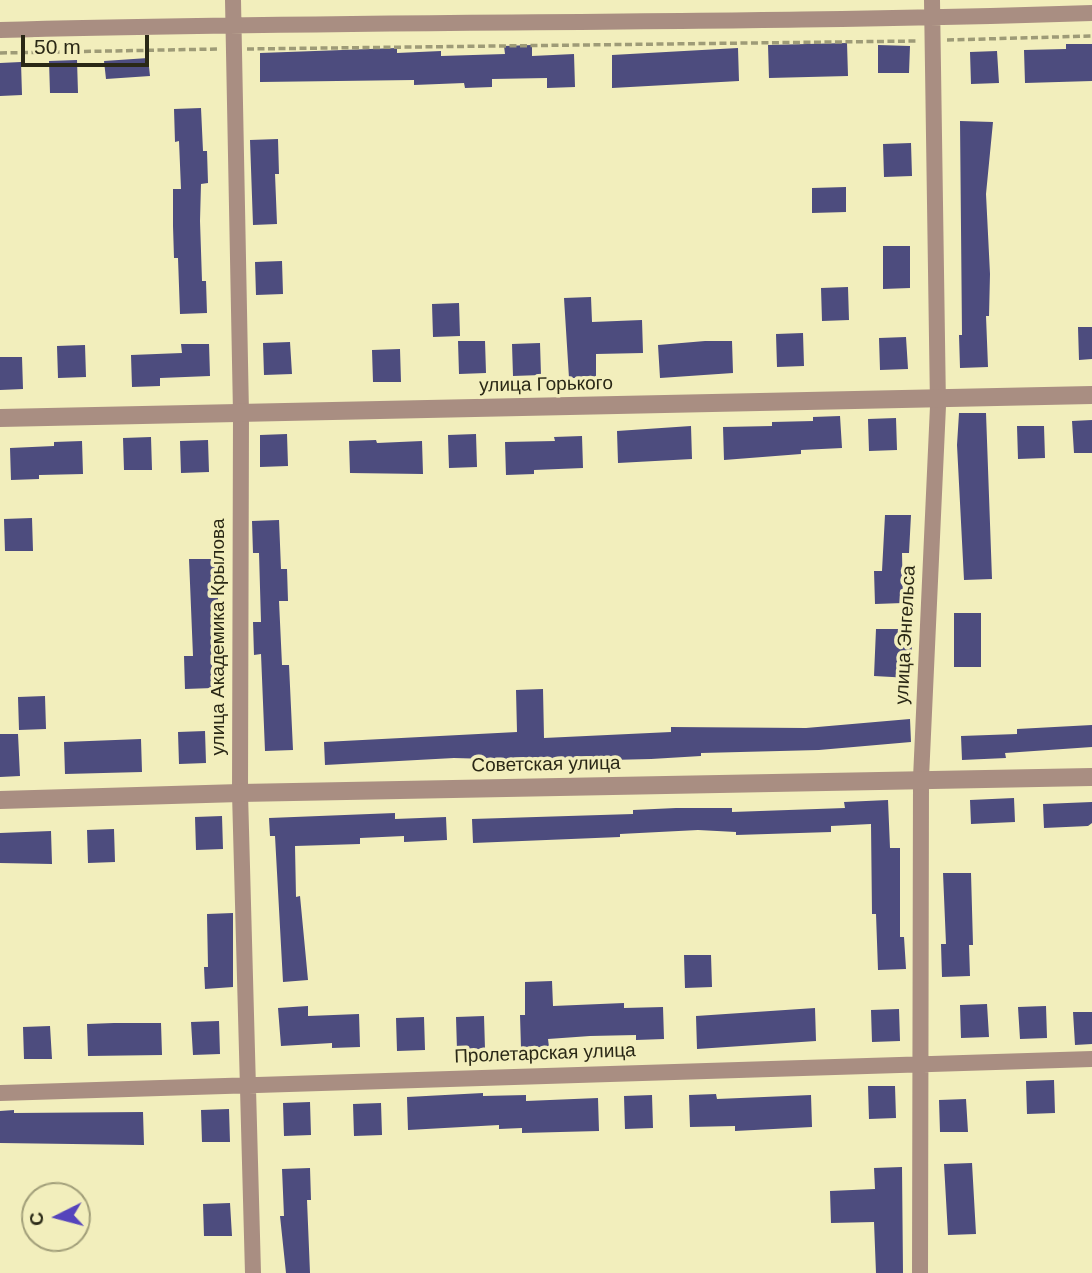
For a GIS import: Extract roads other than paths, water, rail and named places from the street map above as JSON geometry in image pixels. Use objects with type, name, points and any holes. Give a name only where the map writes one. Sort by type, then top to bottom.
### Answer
[{"type":"street","name":"улица Академика Крылова","points":[[233,0],[241,413],[240,793],[253,1273]]},
{"type":"street","name":"улица Энгельса","points":[[920,1273],[921,778],[937,397],[932,0]]},
{"type":"street","points":[[0,30],[233,24],[932,18],[1092,13]]},
{"type":"street","name":"улица Горького","points":[[0,418],[937,397],[1092,396]]},
{"type":"street","name":"Советская улица","points":[[0,800],[921,778],[1092,777]]},
{"type":"street","name":"Пролетарская улица","points":[[0,1093],[1092,1059]]}]
